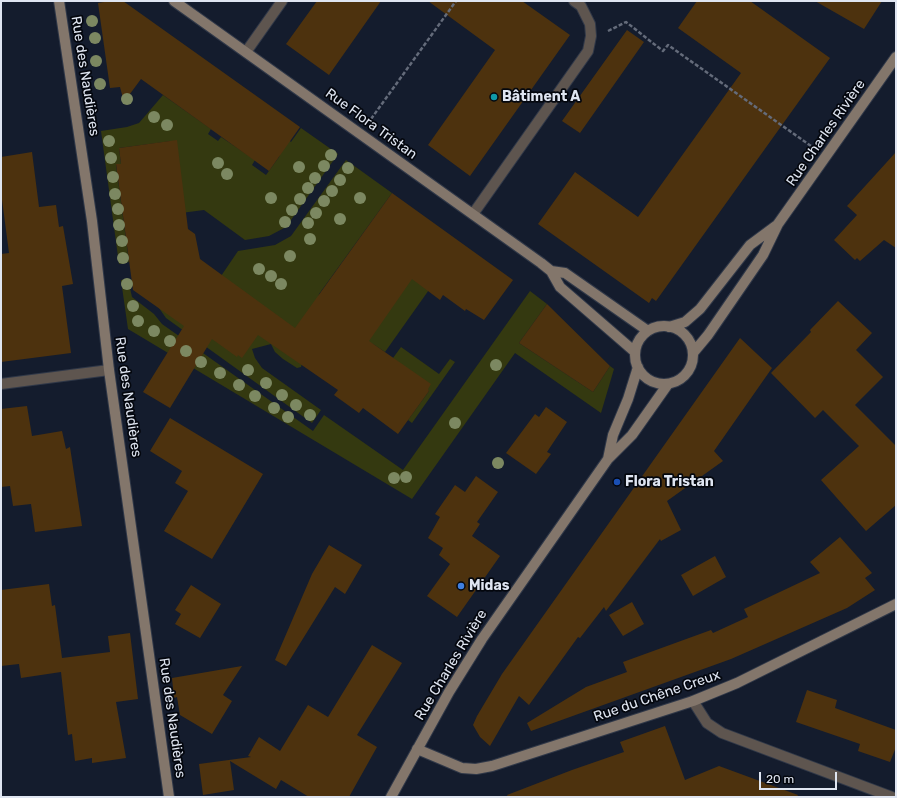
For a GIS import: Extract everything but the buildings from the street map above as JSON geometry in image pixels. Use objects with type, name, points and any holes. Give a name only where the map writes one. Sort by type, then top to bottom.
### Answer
[{"type":"street","name":"Rue des Naudières","points":[[59,1],[92,221],[109,370],[169,797]]},
{"type":"street","name":"Rue Flora Tristan","points":[[174,1],[551,271],[560,287],[635,352]]},
{"type":"street","points":[[246,52],[282,1]]},
{"type":"street","points":[[473,214],[588,52],[591,31],[590,24],[581,6],[574,1]]},
{"type":"street","name":"Rue Charles Rivière","points":[[391,797],[417,749],[482,639],[608,459],[632,435],[668,384],[677,381],[689,370],[693,353],[708,335],[764,255],[778,224],[896,57]]},
{"type":"street","name":"Rue Charles Rivière","points":[[648,331],[655,328],[669,327],[685,322],[700,309],[750,245],[778,224]]},
{"type":"street","name":"Rue Flora Tristan","points":[[551,271],[565,273],[648,331]]},
{"type":"street","points":[[669,327],[678,330],[685,336],[693,353]]},
{"type":"street","points":[[635,352],[642,336],[648,331]]},
{"type":"street","name":"Rue Charles Rivière","points":[[608,459],[613,435],[628,399],[638,367],[635,352]]},
{"type":"street","points":[[638,367],[643,375],[650,380],[668,384]]},
{"type":"street","points":[[1,384],[109,370]]},
{"type":"street","name":"Rue du Chêne Creux","points":[[417,749],[447,763],[462,768],[476,769],[492,766],[693,701],[736,683],[896,604]]},
{"type":"street","points":[[693,701],[707,723],[722,733],[892,797]]},
{"type":"path","points":[[371,119],[456,1]]},
{"type":"path","points":[[591,31],[607,31],[626,22],[663,51],[668,45],[826,156]]},
{"type":"green space","points":[[163,95],[211,129],[208,134],[218,141],[221,137],[255,160],[252,165],[266,175],[279,157],[286,138],[291,142],[301,128],[338,154],[286,227],[269,236],[245,240],[204,210],[181,213],[172,141],[119,148],[121,164],[116,165],[129,262],[119,264],[101,131],[127,127],[139,123]]},
{"type":"green space","points":[[346,160],[392,193],[319,294],[301,367],[297,368],[283,359],[275,352],[271,344],[252,349],[255,358],[262,368],[321,410],[312,423],[166,318],[159,308],[219,279],[238,251],[275,245],[291,236]]},
{"type":"green space","points":[[405,268],[431,287],[385,352],[373,344],[360,341]]},
{"type":"green space","points":[[128,279],[132,297],[154,314],[162,324],[313,431],[324,415],[403,470],[530,291],[547,304],[519,343],[593,392],[610,366],[614,369],[601,413],[515,353],[412,499],[128,329],[121,280]]},
{"type":"green space","points":[[401,347],[439,374],[450,359],[455,362],[412,423],[408,420],[429,391],[393,358]]},
{"type":"place","name":"Bâtiment A","points":[[494,97]]},
{"type":"place","name":"Flora Tristan","points":[[617,482]]},
{"type":"place","name":"Midas","points":[[461,586]]}]
